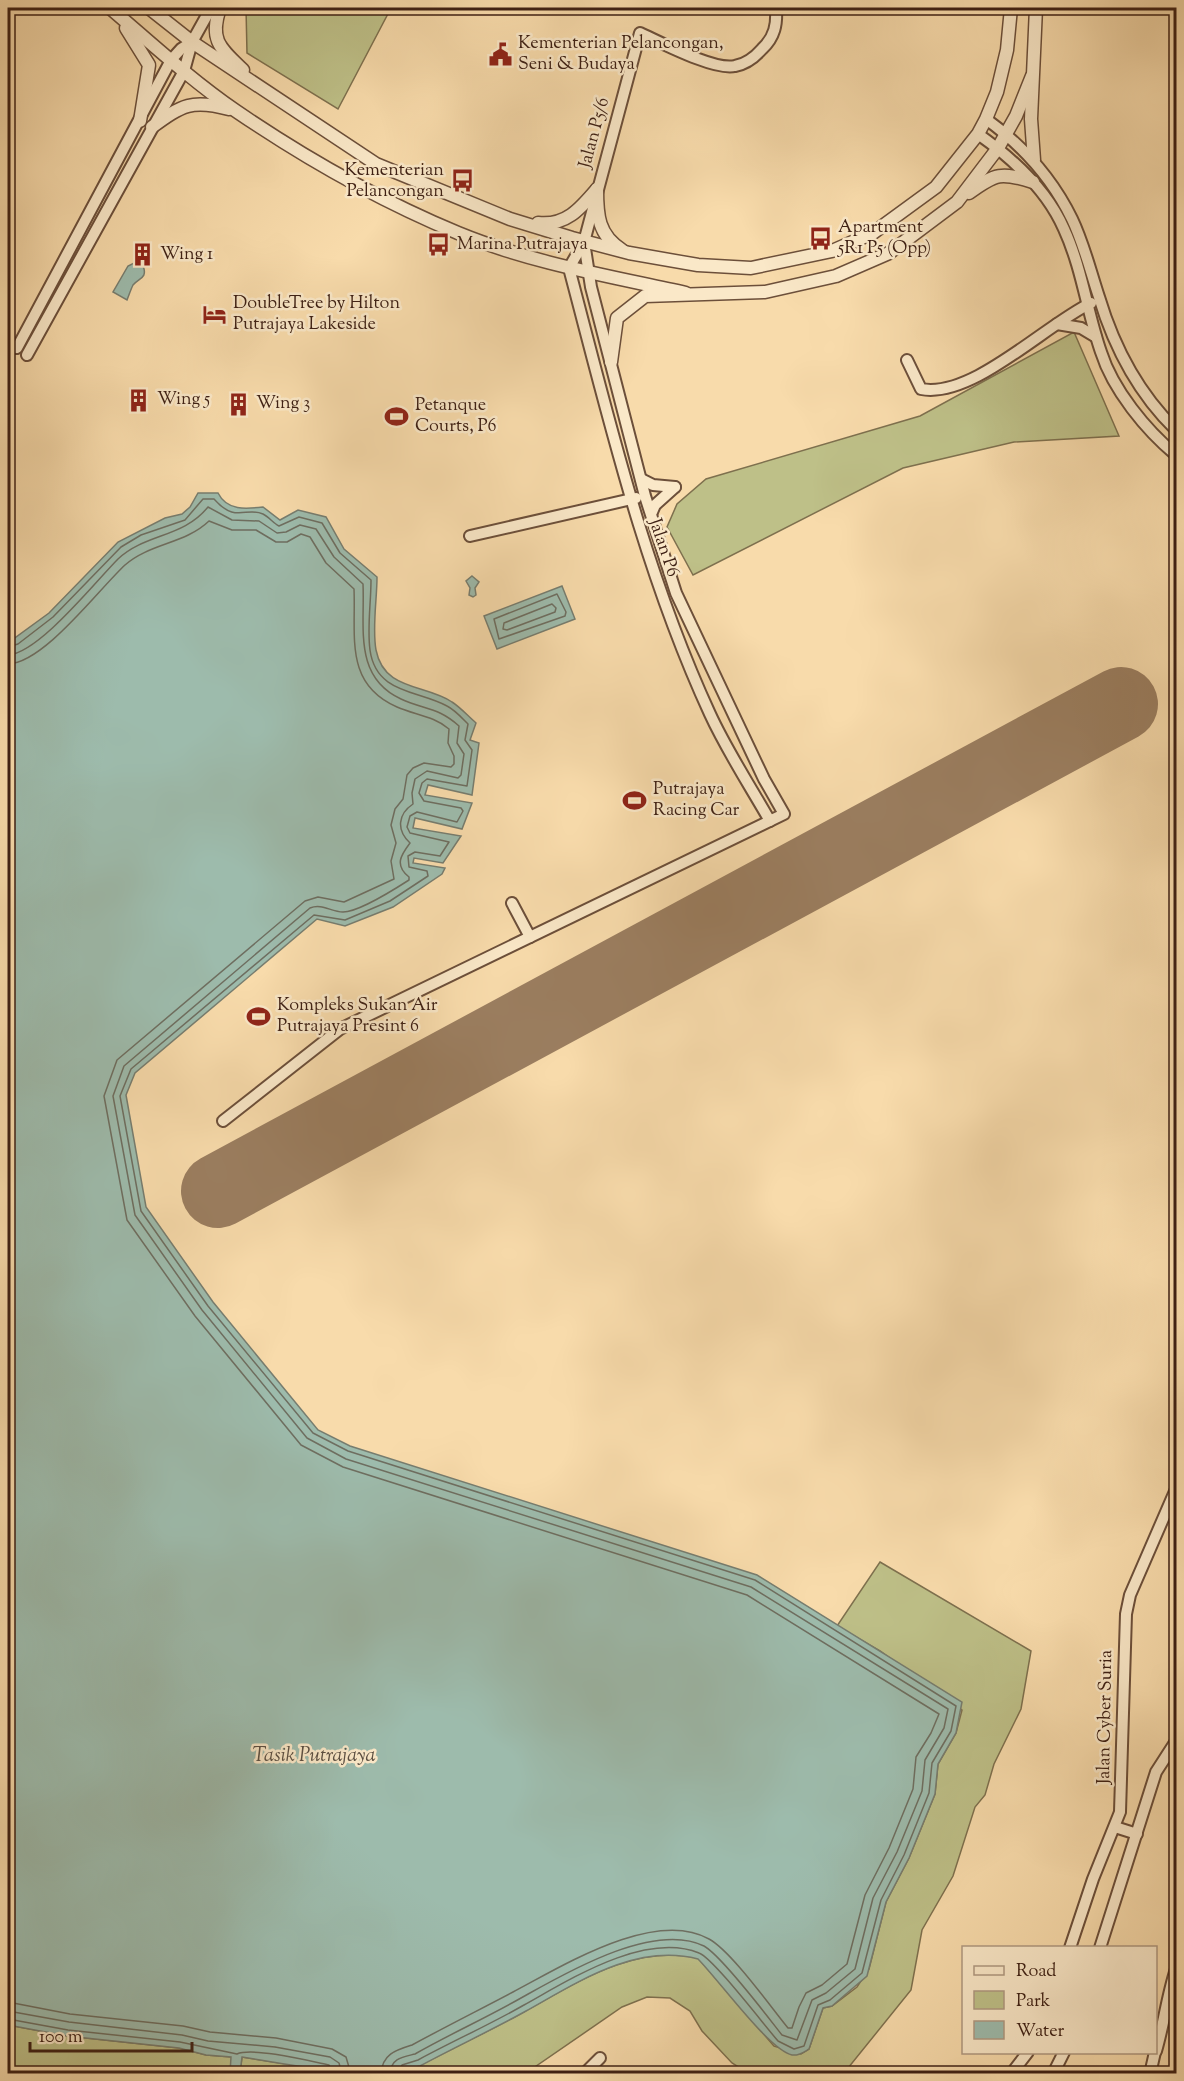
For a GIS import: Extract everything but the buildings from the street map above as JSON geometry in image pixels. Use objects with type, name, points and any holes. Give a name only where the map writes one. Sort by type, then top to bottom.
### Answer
[{"type":"street","points":[[109,8],[236,111],[364,188],[460,233],[569,268],[686,293]]},
{"type":"street","points":[[109,8],[141,48],[149,65],[149,79],[140,121]]},
{"type":"street","points":[[149,8],[192,42],[376,164],[510,219],[584,242],[629,253],[698,265],[751,268],[832,251],[873,233],[936,187],[978,134],[986,119],[997,92],[1006,50],[1011,8]]},
{"type":"street","points":[[27,355],[184,71],[192,42],[211,8]]},
{"type":"street","points":[[220,8],[215,23],[215,34],[219,45],[284,105]]},
{"type":"street","name":"Jalan P5/6","points":[[584,242],[640,33],[706,62],[734,67],[754,58],[767,45],[777,26],[776,8]]},
{"type":"street","points":[[1034,160],[1031,135],[1036,8]]},
{"type":"street","points":[[17,348],[171,60],[181,49],[192,42]]},
{"type":"street","points":[[957,202],[998,148],[1032,76]]},
{"type":"street","points":[[152,127],[183,106],[197,102],[236,111]]},
{"type":"street","points":[[986,119],[1034,160],[1072,218],[1087,255],[1099,298],[1130,371],[1160,414],[1176,430]]},
{"type":"street","points":[[978,134],[998,148],[1033,182],[1063,226],[1076,259],[1096,337],[1114,381],[1138,414],[1176,455]]},
{"type":"street","points":[[611,362],[618,318],[645,296],[765,292],[836,276],[889,253],[992,176],[1002,174],[1033,182]]},
{"type":"street","points":[[510,219],[548,224],[561,222],[576,212],[597,189]]},
{"type":"street","points":[[597,189],[597,218],[603,232],[614,245],[629,253]]},
{"type":"street","points":[[569,268],[584,242]]},
{"type":"street","name":"Jalan P6","points":[[569,268],[630,500],[666,609],[710,716],[770,821],[784,814],[764,779],[676,593],[645,496],[587,272],[584,242]]},
{"type":"street","points":[[907,360],[921,389],[946,390],[975,378],[1099,298]]},
{"type":"street","points":[[1057,324],[1081,328],[1096,337]]},
{"type":"street","points":[[641,479],[653,485],[675,487],[655,505],[651,512]]},
{"type":"street","points":[[470,536],[645,496]]},
{"type":"street","points":[[223,1121],[340,1029],[770,821]]},
{"type":"street","points":[[512,903],[530,937]]},
{"type":"street","name":"Jalan Cyber Suria","points":[[1070,1946],[1092,1880],[1120,1812],[1126,1614],[1130,1595],[1176,1489]]},
{"type":"street","points":[[1100,1946],[1156,1772],[1176,1741]]},
{"type":"street","points":[[1115,1827],[1137,1834]]},
{"type":"street","points":[[1157,2045],[1163,2025],[1161,1999],[1176,1969]]},
{"type":"street","points":[[1011,2073],[1026,2054]]},
{"type":"street","points":[[1053,2073],[1061,2054]]},
{"type":"street","points":[[1150,2073],[1155,2054]]},
{"type":"street","points":[[584,2073],[600,2058]]},
{"type":"green space","points":[[246,8],[391,8],[338,109],[247,53]]},
{"type":"green space","points":[[1074,332],[1119,436],[1014,442],[903,468],[693,575],[667,527],[677,504],[706,479],[920,416]]},
{"type":"green space","points":[[880,1562],[1031,1651],[1021,1709],[994,1764],[985,1795],[975,1807],[953,1876],[922,1930],[911,1990],[844,2073],[748,2073],[732,2063],[702,2031],[690,2011],[670,1998],[647,1997],[622,2007],[526,2073],[386,2074],[405,2070],[432,2059],[588,1977],[630,1961],[652,1956],[675,1955],[698,1958],[774,2046],[801,2054],[809,2049],[823,2008],[832,2006],[857,1987],[869,1969],[886,1902],[909,1858],[935,1794],[938,1764],[956,1733],[962,1710],[880,1651],[837,1626]]},
{"type":"green space","points":[[8,2025],[67,2036],[179,2048],[206,2055],[232,2057],[230,2073],[8,2074]]},
{"type":"green space","points":[[242,2057],[338,2072],[363,2073],[240,2074]]},
{"type":"water","points":[[136,262],[143,266],[144,273],[133,285],[127,300],[113,292],[128,266]]},
{"type":"water","name":"Tasik Putrajaya","points":[[198,493],[218,493],[226,503],[238,508],[263,507],[280,520],[298,510],[326,517],[344,549],[377,577],[374,633],[380,663],[396,680],[441,696],[458,706],[476,723],[470,740],[479,743],[472,795],[428,785],[425,795],[472,803],[462,829],[415,818],[413,828],[461,836],[443,863],[414,858],[413,863],[445,868],[442,874],[393,907],[345,926],[317,919],[135,1073],[126,1095],[146,1207],[213,1302],[318,1430],[350,1446],[757,1575],[962,1702],[956,1733],[938,1764],[935,1794],[909,1858],[886,1902],[867,1976],[832,2006],[823,2008],[809,2049],[799,2054],[792,2055],[770,2041],[698,1959],[675,1955],[652,1956],[608,1968],[420,2066],[398,2070],[354,2072],[309,2068],[242,2057],[240,2073],[230,2073],[231,2057],[206,2055],[179,2048],[67,2036],[8,2025],[8,643],[49,613],[118,542],[165,518],[182,514],[190,507]]},
{"type":"water","points":[[472,576],[479,582],[475,588],[476,595],[473,597],[469,595],[470,588],[466,581]]},
{"type":"water","points":[[562,586],[575,619],[497,649],[484,616]]},
{"type":"runway","points":[[218,1191],[1121,704]]},
{"type":"place","name":"Kementerian Pelancongan, Seni & Budaya","points":[[500,54]]},
{"type":"place","name":"Kementerian Pelancongan","points":[[462,181]]},
{"type":"place","name":"Apartment 5R1 P5 (Opp)","points":[[820,238]]},
{"type":"place","name":"Marina Putrajaya","points":[[439,245]]},
{"type":"place","name":"Wing 1","points":[[142,255]]},
{"type":"place","name":"DoubleTree by Hilton Putrajaya Lakeside","points":[[215,314]]},
{"type":"place","name":"Wing 5","points":[[139,400]]},
{"type":"place","name":"Wing 3","points":[[238,404]]},
{"type":"place","name":"Petanque Courts, P6","points":[[397,416]]},
{"type":"place","name":"Putrajaya Racing Car","points":[[635,800]]},
{"type":"place","name":"Kompleks Sukan Air Putrajaya Presint 6","points":[[259,1016]]}]
